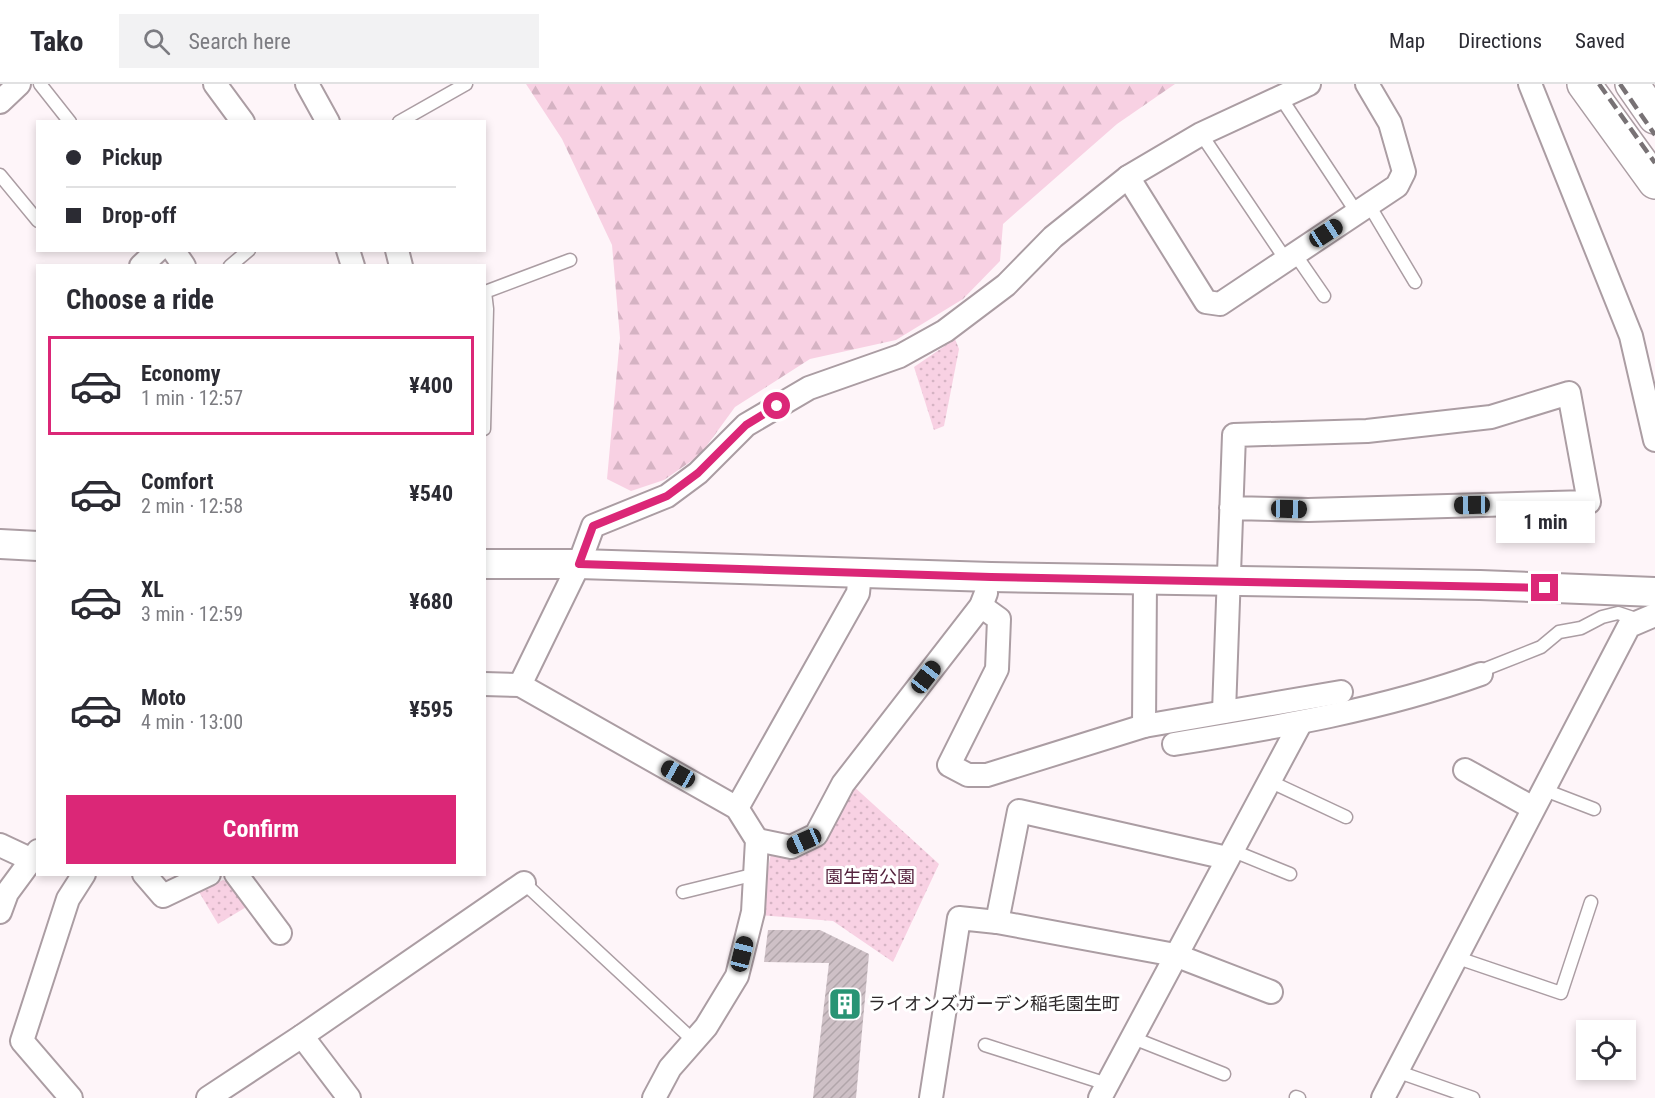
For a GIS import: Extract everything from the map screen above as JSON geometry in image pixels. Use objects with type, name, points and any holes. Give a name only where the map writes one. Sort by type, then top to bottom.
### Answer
[{"type":"highway","points":[[1584,84],[1655,183]]},
{"type":"highway","points":[[1632,84],[1655,117]]},
{"type":"street","points":[[0,102],[19,84]]},
{"type":"street","points":[[215,84],[242,120]]},
{"type":"street","points":[[308,84],[327,120]]},
{"type":"street","points":[[520,685],[579,564],[593,526],[667,496],[698,473],[746,425],[809,388],[900,356],[945,331],[1006,285],[1053,237],[1128,177],[1201,134],[1309,84]]},
{"type":"street","points":[[1128,177],[1206,302],[1220,304],[1397,186],[1404,172],[1390,123],[1367,84]]},
{"type":"street","points":[[1530,84],[1631,336],[1655,440]]},
{"type":"street","points":[[143,264],[156,252]]},
{"type":"street","points":[[1224,712],[1231,508],[1234,435],[1367,431],[1491,417],[1569,393],[1589,502],[1308,510],[1231,508]]},
{"type":"street","points":[[0,544],[36,546]]},
{"type":"street","points":[[486,564],[579,564],[991,577],[1229,580],[1655,592]]},
{"type":"street","points":[[737,808],[858,593],[860,572]]},
{"type":"street","points":[[757,840],[791,846],[816,835],[843,784],[981,606],[991,577]]},
{"type":"street","points":[[1144,726],[1145,580]]},
{"type":"street","points":[[981,606],[999,619],[997,669],[949,765],[968,775],[987,775],[1144,726],[1341,692]]},
{"type":"street","points":[[1383,1098],[1629,626],[1647,618]]},
{"type":"street","points":[[1174,744],[1300,724],[1391,703],[1481,674]]},
{"type":"street","points":[[486,684],[520,685],[737,808],[757,840],[753,912],[737,976],[706,1027],[670,1068],[654,1098]]},
{"type":"street","points":[[1103,1091],[1300,724]]},
{"type":"street","points":[[1465,770],[1538,799]]},
{"type":"street","points":[[997,922],[1019,811],[1229,854]]},
{"type":"street","points":[[0,845],[35,855],[7,893],[0,912]]},
{"type":"street","points":[[72,1098],[22,1041],[68,899],[83,876]]},
{"type":"street","points":[[146,876],[163,896],[205,876]]},
{"type":"street","points":[[237,876],[280,933]]},
{"type":"street","points":[[208,1098],[524,883]]},
{"type":"street","points":[[931,1098],[959,918],[997,922],[1175,955],[1271,992]]},
{"type":"street","points":[[302,1036],[349,1098]]},
{"type":"lane","points":[[40,84],[68,120]]},
{"type":"lane","points":[[403,120],[466,84]]},
{"type":"lane","points":[[1281,98],[1415,282]]},
{"type":"lane","points":[[1201,134],[1290,257],[1324,296]]},
{"type":"lane","points":[[0,175],[36,219]]},
{"type":"lane","points":[[232,264],[247,252]]},
{"type":"lane","points":[[486,292],[570,260]]},
{"type":"lane","points":[[1481,674],[1488,668],[1541,647],[1559,632],[1581,628],[1602,617],[1618,613],[1647,618]]},
{"type":"lane","points":[[1269,781],[1346,817]]},
{"type":"lane","points":[[1538,799],[1594,809]]},
{"type":"lane","points":[[1229,854],[1290,874]]},
{"type":"lane","points":[[683,892],[756,874]]},
{"type":"lane","points":[[524,883],[694,1041]]},
{"type":"lane","points":[[1455,957],[1561,993],[1591,902]]},
{"type":"lane","points":[[1133,1038],[1224,1074]]},
{"type":"lane","points":[[985,1045],[1103,1091]]},
{"type":"lane","points":[[1396,1071],[1473,1098]]},
{"type":"green space","points":[[526,84],[1175,84],[1117,124],[1003,224],[1000,261],[963,299],[896,340],[810,359],[735,407],[700,455],[664,480],[631,491],[607,479],[620,338],[612,245],[562,139]]},
{"type":"green space","points":[[955,339],[959,349],[944,426],[934,430],[914,367]]},
{"type":"green space","name":"園生南公園","points":[[851,784],[939,864],[893,962],[833,921],[759,915],[771,853],[801,854]]},
{"type":"green space","points":[[223,880],[235,884],[248,906],[218,924],[199,892]]},
{"type":"building","name":"ライオンズガーデン稲毛園生町","points":[[768,930],[820,930],[869,954],[856,1098],[813,1098],[829,963],[764,962]]},
{"type":"railway","points":[[1599,84],[1655,163]]},
{"type":"railway","points":[[1620,84],[1655,135]]},
{"type":"place","name":"ライオンズガーデン稲毛園生町","points":[[845,1004]]},
{"type":"route","points":[[777,406],[746,425],[698,473],[667,496],[593,526],[579,564],[991,577],[1545,588]]}]
